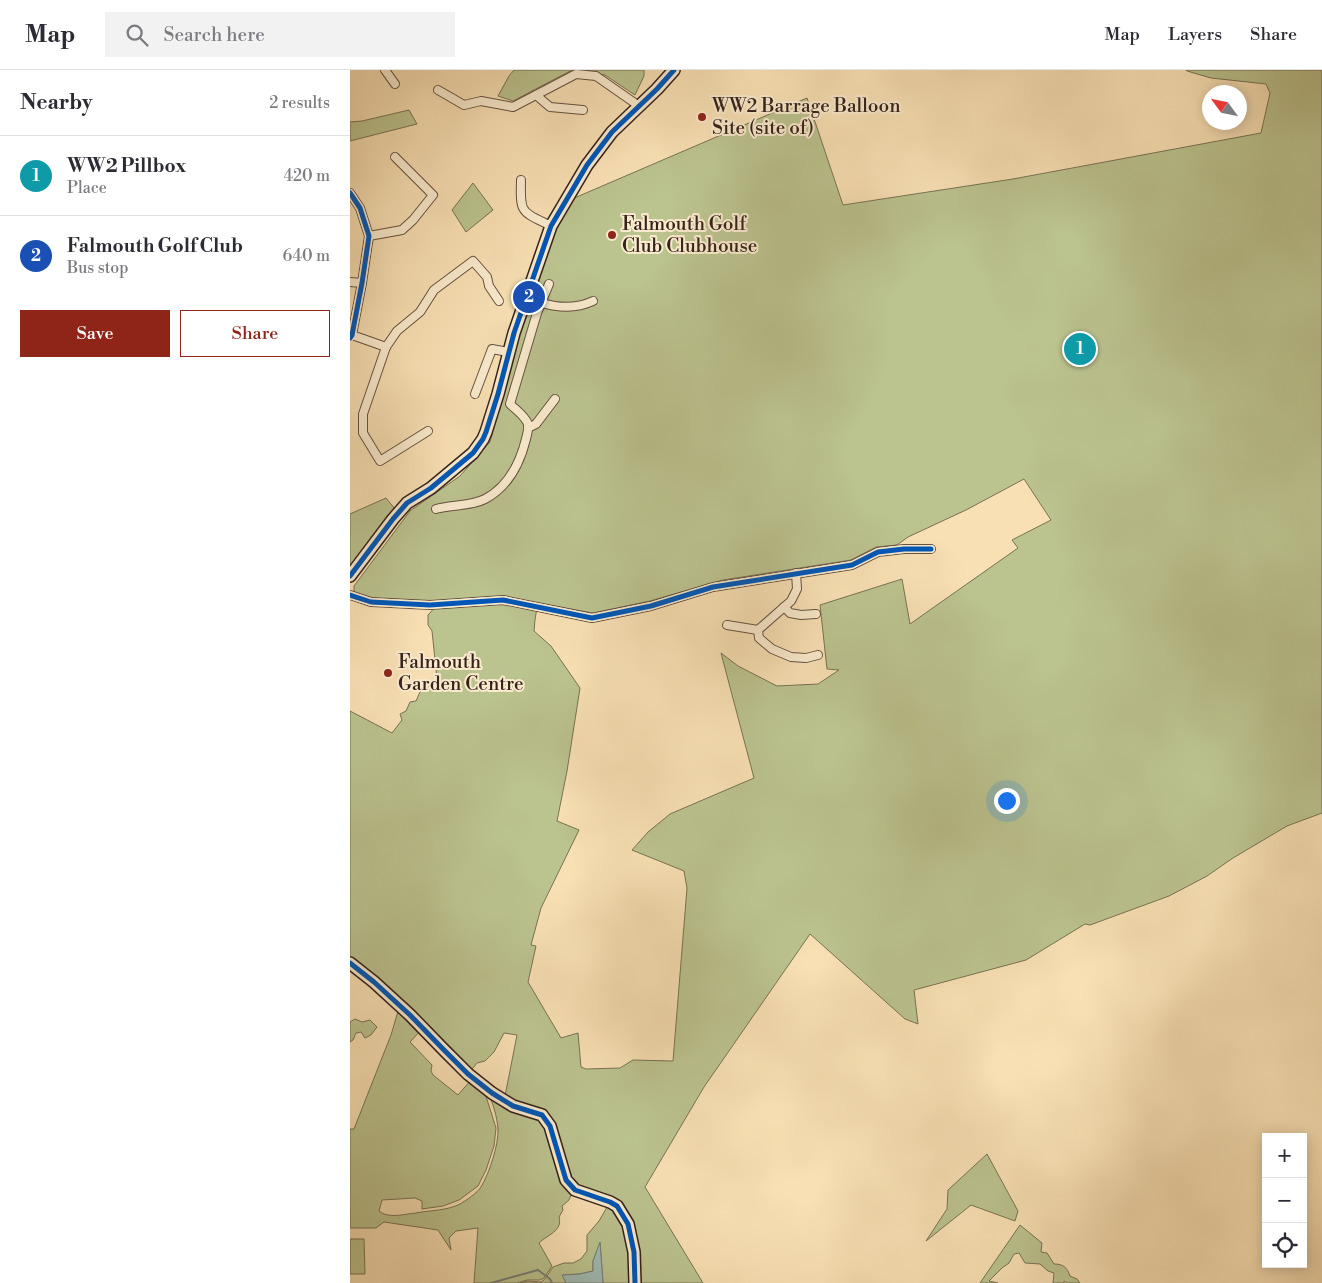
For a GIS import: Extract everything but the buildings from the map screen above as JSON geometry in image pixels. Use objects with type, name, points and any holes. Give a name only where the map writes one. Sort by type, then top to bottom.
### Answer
[{"type":"street","points":[[385,70],[395,84]]},
{"type":"street","points":[[350,576],[407,503],[431,488],[473,453],[478,446],[486,432],[508,352],[551,226],[587,166],[612,132],[674,70]]},
{"type":"street","points":[[438,90],[464,105],[481,101],[513,107],[576,74],[596,76],[639,106]]},
{"type":"street","points":[[536,95],[550,108],[583,110]]},
{"type":"street","points":[[369,236],[402,230],[413,220],[433,195],[395,157]]},
{"type":"street","points":[[520,180],[520,203],[526,214],[551,226]]},
{"type":"street","points":[[350,193],[360,208],[369,236],[362,284],[351,336],[386,347]]},
{"type":"street","points":[[428,430],[380,461],[363,432],[363,414],[386,347],[397,331],[420,312],[434,290],[473,260],[486,277],[489,286],[499,301]]},
{"type":"street","points":[[350,282],[362,284]]},
{"type":"street","points":[[436,509],[484,500],[495,493],[507,481],[515,468],[523,452],[529,426],[525,419],[510,404],[537,313],[549,284]]},
{"type":"street","points":[[542,303],[564,307],[587,304],[593,301]]},
{"type":"street","points":[[475,394],[492,349],[508,352]]},
{"type":"street","points":[[528,428],[536,424],[556,400]]},
{"type":"street","points":[[350,596],[371,602],[430,605],[503,600],[592,618],[651,606],[713,587],[852,564],[878,552],[904,549],[931,549]]},
{"type":"street","points":[[758,630],[790,601],[797,589],[796,573]]},
{"type":"street","points":[[784,607],[790,613],[801,615],[816,614]]},
{"type":"street","points":[[727,625],[758,630]]},
{"type":"street","points":[[758,630],[759,638],[772,649],[791,657],[806,658],[818,655]]},
{"type":"street","points":[[350,963],[410,1015],[468,1074],[492,1093],[513,1106],[542,1115],[550,1126],[566,1180],[575,1190],[618,1206],[628,1224],[634,1252],[635,1283]]},
{"type":"green space","points":[[514,70],[572,70],[513,101],[498,96]]},
{"type":"green space","points":[[575,70],[644,70],[644,76],[635,95],[605,75]]},
{"type":"green space","points":[[1186,70],[1322,70],[1322,813],[1287,826],[1207,876],[1169,896],[1090,925],[1085,924],[1026,960],[914,990],[918,1024],[905,1019],[810,934],[704,1087],[645,1187],[703,1283],[603,1283],[600,1243],[593,1261],[593,1271],[563,1275],[566,1283],[520,1283],[527,1281],[541,1282],[553,1267],[564,1263],[573,1263],[581,1259],[587,1251],[587,1235],[599,1221],[610,1202],[576,1190],[542,1115],[504,1101],[517,1035],[504,1033],[494,1052],[485,1061],[477,1063],[468,1074],[350,963],[350,711],[392,733],[402,720],[400,714],[406,711],[410,702],[416,701],[424,683],[437,679],[432,631],[428,625],[428,615],[438,604],[503,600],[537,607],[534,631],[551,646],[580,688],[557,821],[579,830],[541,908],[531,945],[536,946],[528,982],[561,1038],[578,1033],[581,1067],[586,1069],[620,1068],[633,1060],[673,1061],[687,888],[684,871],[632,850],[648,832],[670,814],[754,778],[721,653],[738,666],[777,686],[818,684],[839,670],[827,669],[820,605],[902,579],[910,624],[1018,548],[1012,540],[1051,520],[1024,479],[966,510],[908,537],[897,545],[876,547],[851,560],[723,580],[650,601],[593,613],[504,597],[431,601],[372,598],[354,592],[354,586],[410,511],[460,476],[490,442],[526,310],[552,238],[572,199],[807,98],[843,205],[1013,179],[1261,133],[1270,93],[1266,84],[1211,78]]},
{"type":"green space","points":[[409,110],[417,124],[350,141],[350,122]]},
{"type":"green space","points":[[473,183],[493,210],[466,232],[452,210]]},
{"type":"green space","points":[[386,498],[395,509],[350,566],[350,514]]},
{"type":"green space","points":[[399,1008],[421,1030],[410,1042],[432,1065],[431,1071],[433,1075],[458,1095],[471,1080],[484,1090],[496,1128],[494,1146],[478,1186],[459,1200],[443,1206],[422,1209],[422,1201],[415,1198],[382,1200],[379,1211],[387,1215],[397,1215],[444,1209],[460,1204],[479,1189],[490,1167],[498,1135],[496,1115],[488,1092],[541,1116],[574,1191],[569,1200],[562,1206],[563,1210],[559,1217],[560,1222],[557,1229],[539,1243],[552,1266],[544,1278],[517,1283],[474,1283],[478,1228],[456,1231],[449,1238],[451,1250],[438,1230],[384,1222],[376,1228],[350,1228],[350,1129],[354,1129],[391,1035]]},
{"type":"green space","points":[[355,1019],[362,1022],[370,1020],[377,1027],[371,1035],[365,1038],[361,1032],[356,1033],[350,1042],[350,1022]]},
{"type":"green space","points":[[987,1154],[1018,1211],[1015,1221],[971,1205],[926,1241],[947,1209],[948,1190]]},
{"type":"green space","points":[[1020,1225],[1042,1243],[1041,1252],[1047,1253],[1054,1264],[1064,1267],[1068,1270],[1070,1276],[1077,1279],[1080,1283],[1067,1283],[1064,1281],[1064,1283],[1053,1283],[1054,1273],[1048,1271],[1040,1264],[1025,1263],[1019,1253],[1014,1254],[1009,1263],[989,1281],[998,1283],[980,1283]]},
{"type":"green space","points":[[350,1239],[364,1239],[365,1274],[350,1274]]},
{"type":"water","points":[[600,1242],[603,1283],[566,1283],[562,1275],[593,1271],[593,1261]]},
{"type":"waterway","points":[[491,1283],[538,1270],[550,1279],[552,1283]]},
{"type":"cycle path","points":[[350,576],[407,503],[431,488],[473,453],[483,439],[498,394],[514,333],[551,226],[587,165],[612,132],[674,70]]},
{"type":"cycle path","points":[[350,193],[360,208],[369,236],[362,283],[350,338]]},
{"type":"cycle path","points":[[350,595],[371,602],[430,605],[503,600],[592,618],[651,606],[713,587],[852,565],[878,552],[904,549],[931,549]]},
{"type":"cycle path","points":[[350,963],[410,1015],[468,1074],[492,1093],[513,1106],[542,1115],[550,1126],[566,1180],[575,1190],[617,1206],[628,1224],[634,1252],[635,1283]]},
{"type":"place","name":"WW2 Barrage Balloon Site (site of)","points":[[702,117]]},
{"type":"place","name":"Falmouth Golf Club Clubhouse","points":[[612,235]]},
{"type":"place","name":"Falmouth Golf Club","points":[[529,297]]},
{"type":"place","name":"WW2 Pillbox","points":[[1080,349]]},
{"type":"place","name":"Falmouth Garden Centre","points":[[388,673]]}]
